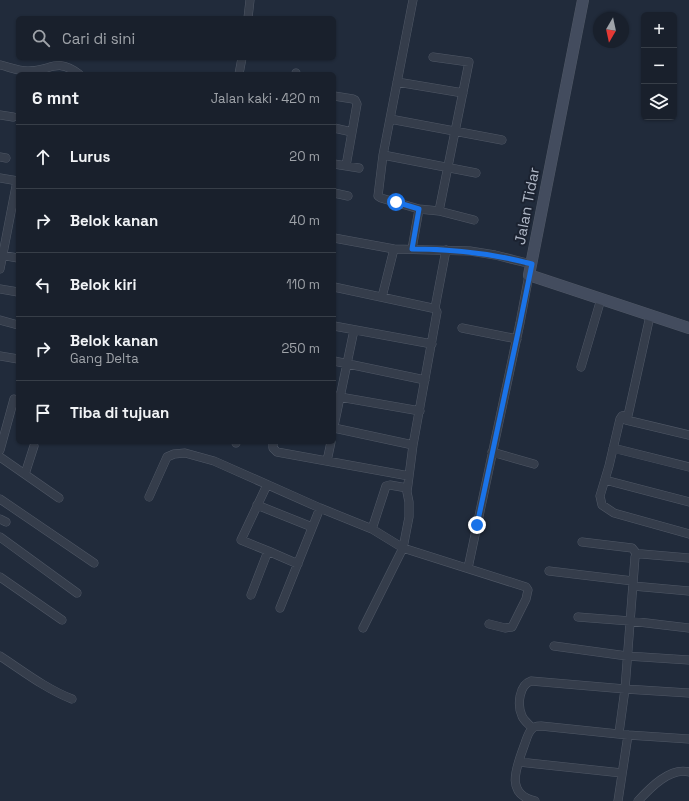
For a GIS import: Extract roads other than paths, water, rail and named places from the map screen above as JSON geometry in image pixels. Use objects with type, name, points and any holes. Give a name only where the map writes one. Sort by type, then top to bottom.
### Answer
[{"type":"main road","name":"Jalan Tidar","points":[[529,275],[582,0]]},
{"type":"main road","points":[[529,275],[689,328]]},
{"type":"street","points":[[248,16],[250,0]]},
{"type":"street","points":[[412,0],[383,155],[378,196],[419,209],[439,211],[474,220]]},
{"type":"street","points":[[433,57],[469,62],[439,211]]},
{"type":"street","points":[[239,72],[242,60]]},
{"type":"street","points":[[0,65],[27,71],[64,65],[76,72]]},
{"type":"street","points":[[397,82],[462,93]]},
{"type":"street","points":[[336,96],[353,99],[356,101],[357,107],[346,166]]},
{"type":"street","points":[[0,115],[13,117]]},
{"type":"street","points":[[390,119],[502,140]]},
{"type":"street","points":[[336,128],[352,132]]},
{"type":"street","points":[[383,155],[476,173]]},
{"type":"street","points":[[336,164],[359,168]]},
{"type":"street","points":[[0,178],[16,181]]},
{"type":"street","points":[[336,193],[348,196]]},
{"type":"street","points":[[0,269],[1,255],[14,224],[16,195]]},
{"type":"street","points":[[412,249],[419,209]]},
{"type":"street","points":[[336,238],[394,249],[446,250],[495,255],[532,264]]},
{"type":"street","points":[[382,297],[394,249]]},
{"type":"street","points":[[363,628],[403,548],[410,506],[407,488],[413,445],[437,315],[435,308],[446,250]]},
{"type":"street","points":[[1,255],[16,258]]},
{"type":"street","points":[[468,568],[517,340],[529,275]]},
{"type":"street","points":[[336,287],[435,308]]},
{"type":"street","points":[[0,289],[16,292]]},
{"type":"street","points":[[581,367],[601,299]]},
{"type":"street","points":[[626,420],[650,316]]},
{"type":"street","points":[[0,320],[16,324]]},
{"type":"street","points":[[336,326],[432,344]]},
{"type":"street","points":[[462,328],[517,340]]},
{"type":"street","points":[[336,406],[337,396],[354,330]]},
{"type":"street","points":[[0,356],[16,359]]},
{"type":"street","points":[[336,362],[426,380]]},
{"type":"street","points":[[337,396],[420,411]]},
{"type":"street","points":[[0,450],[14,398]]},
{"type":"street","points":[[626,420],[627,415],[620,418],[600,502],[608,511],[689,534]]},
{"type":"street","points":[[626,420],[689,434]]},
{"type":"street","points":[[336,427],[413,445]]},
{"type":"street","points":[[273,444],[273,448],[277,452],[409,476]]},
{"type":"street","points":[[327,461],[331,444]]},
{"type":"street","points":[[25,474],[34,446]]},
{"type":"street","points":[[613,448],[689,467]]},
{"type":"street","points":[[492,452],[534,464]]},
{"type":"street","points":[[149,497],[167,458],[174,454],[191,454],[214,461],[320,508],[372,529],[403,548],[526,587],[528,589],[526,599],[512,627],[505,628],[489,624]]},
{"type":"street","points":[[0,457],[59,498]]},
{"type":"street","points":[[605,480],[689,502]]},
{"type":"street","points":[[267,485],[241,540],[298,564]]},
{"type":"street","points":[[372,529],[386,486],[390,485],[407,488]]},
{"type":"street","points":[[0,499],[94,563]]},
{"type":"street","points":[[257,505],[312,528]]},
{"type":"street","points":[[280,608],[320,508]]},
{"type":"street","points":[[0,537],[77,593]]},
{"type":"street","points":[[582,542],[632,548],[637,554],[689,558]]},
{"type":"street","points":[[251,595],[268,551]]},
{"type":"street","points":[[619,733],[625,689],[635,558],[637,554]]},
{"type":"street","points":[[549,571],[689,591]]},
{"type":"street","points":[[0,577],[62,620]]},
{"type":"street","points":[[578,617],[689,628]]},
{"type":"street","points":[[554,646],[627,656],[689,660]]},
{"type":"street","points":[[0,656],[48,687],[72,699]]},
{"type":"street","points":[[532,728],[524,719],[520,708],[522,689],[529,681],[535,680],[625,689],[689,693]]},
{"type":"street","points":[[535,801],[522,796],[516,787],[515,777],[518,762],[532,728],[541,726],[689,739]]},
{"type":"street","points":[[618,801],[628,734]]},
{"type":"street","points":[[518,762],[622,772]]},
{"type":"street","points":[[638,801],[647,791],[674,772],[689,772]]}]
